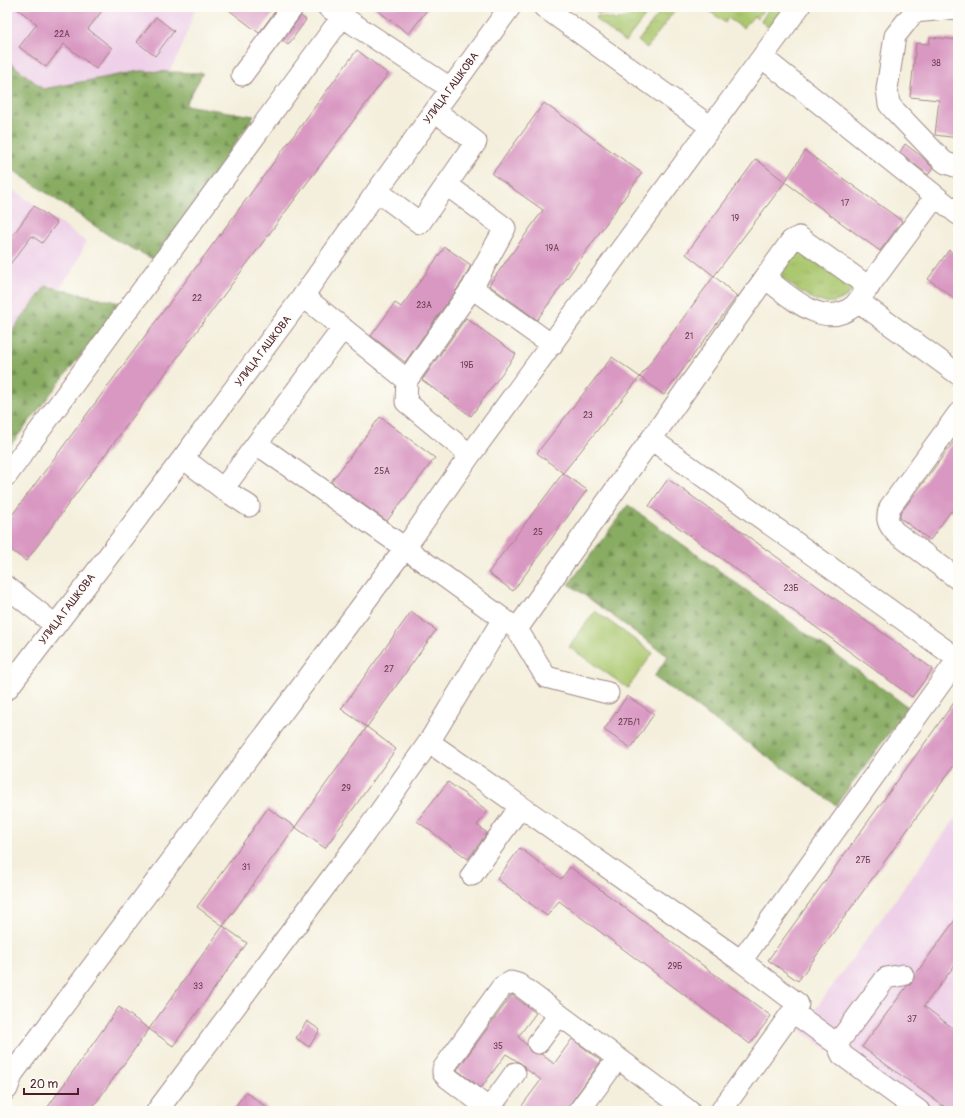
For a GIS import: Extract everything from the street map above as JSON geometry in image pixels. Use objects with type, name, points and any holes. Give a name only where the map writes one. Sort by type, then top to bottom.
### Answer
[{"type":"street","points":[[242,75],[292,7]]},
{"type":"street","name":"УЛИЦА ГАШКОВА","points":[[7,689],[183,458],[303,296],[450,88],[510,7]]},
{"type":"street","points":[[544,7],[711,127]]},
{"type":"street","points":[[7,1089],[13,1073],[405,548],[470,455],[799,7]]},
{"type":"street","points":[[958,9],[914,12],[895,36],[887,98],[889,104],[894,110],[942,160],[958,167]]},
{"type":"street","points":[[7,475],[335,12],[450,88]]},
{"type":"street","points":[[763,58],[958,214]]},
{"type":"street","points":[[377,190],[420,223],[476,142],[435,111]]},
{"type":"street","points":[[447,185],[505,228],[472,288],[407,380],[406,402],[470,455]]},
{"type":"street","points":[[765,278],[816,314],[829,315],[850,310],[864,294],[935,197]]},
{"type":"street","points":[[157,1111],[365,833],[510,624],[651,439],[791,241],[799,237],[958,374]]},
{"type":"street","points":[[472,288],[552,345]]},
{"type":"street","points":[[303,296],[407,380]]},
{"type":"street","points":[[223,489],[343,328]]},
{"type":"street","points":[[957,416],[890,507],[887,515],[888,524],[895,532],[958,579]]},
{"type":"street","points":[[651,439],[958,659],[741,961]]},
{"type":"street","points":[[257,444],[510,624],[546,677],[608,693]]},
{"type":"street","points":[[183,458],[223,489],[249,506]]},
{"type":"street","points":[[7,587],[55,625]]},
{"type":"street","points":[[429,742],[741,961],[837,1044],[842,1055],[919,1111]]},
{"type":"street","points":[[472,875],[520,807]]},
{"type":"street","points":[[837,1044],[886,978],[903,975]]},
{"type":"street","points":[[515,1073],[491,1110],[443,1073],[445,1064],[506,983],[511,982],[518,984],[689,1111]]},
{"type":"street","points":[[721,1111],[795,1008]]},
{"type":"street","points":[[538,1043],[559,1015]]},
{"type":"street","points":[[579,1111],[618,1058]]},
{"type":"shaded area","points":[[7,7],[196,7],[180,52],[87,217],[7,156]]},
{"type":"shaded area","points":[[7,185],[86,242],[72,272],[7,355]]},
{"type":"shaded area","points":[[958,814],[958,1111],[912,1111],[800,1030]]},
{"type":"green space","points":[[598,7],[613,9],[629,7],[630,12],[615,14],[597,13]]},
{"type":"green space","points":[[664,7],[672,7],[675,10],[647,48],[638,41]]},
{"type":"green space","points":[[704,7],[765,7],[757,19],[754,16],[743,28],[728,18],[725,23]]},
{"type":"green space","points":[[770,7],[786,7],[770,29],[761,21]]},
{"type":"green space","points":[[650,10],[625,42],[596,20],[597,16],[617,20]]},
{"type":"green space","points":[[7,60],[43,89],[140,71],[203,73],[185,105],[254,116],[155,260],[114,239],[7,166]]},
{"type":"green space","points":[[802,242],[854,289],[844,298],[835,302],[826,302],[808,296],[780,277]]},
{"type":"green space","points":[[46,286],[121,303],[7,450],[7,338]]},
{"type":"green space","points":[[628,505],[908,707],[836,805],[654,677],[668,656],[569,584]]},
{"type":"green space","points":[[595,611],[653,653],[628,688],[569,647]]},
{"type":"building","points":[[15,7],[105,7],[88,29],[112,48],[96,69],[64,44],[46,67],[19,47],[37,24]]},
{"type":"building","points":[[225,7],[272,7],[276,10],[259,33]]},
{"type":"building","points":[[373,7],[429,7],[409,34]]},
{"type":"building","points":[[301,16],[306,20],[288,45],[283,41]]},
{"type":"building","points":[[156,17],[174,31],[155,56],[137,42]]},
{"type":"building","points":[[930,37],[958,40],[958,138],[935,135],[939,100],[910,97],[916,43],[929,44]]},
{"type":"building","points":[[357,50],[388,74],[26,561],[7,547],[7,522]]},
{"type":"building","points":[[544,103],[642,173],[537,320],[489,285],[543,210],[492,174]]},
{"type":"building","points":[[905,144],[921,156],[933,168],[928,175],[900,152]]},
{"type":"building","points":[[805,151],[902,221],[880,251],[785,182]]},
{"type":"building","points":[[756,159],[785,182],[714,276],[686,254]]},
{"type":"building","points":[[34,206],[57,223],[42,243],[32,236],[7,268],[7,243]]},
{"type":"building","points":[[445,247],[471,265],[462,282],[405,362],[371,336],[395,303],[401,307]]},
{"type":"building","points":[[949,250],[958,257],[958,301],[928,279]]},
{"type":"building","points":[[714,276],[737,296],[664,395],[640,377]]},
{"type":"building","points":[[466,318],[516,354],[471,416],[422,380]]},
{"type":"building","points":[[612,357],[640,377],[563,473],[537,453]]},
{"type":"building","points":[[380,417],[435,458],[387,521],[331,482]]},
{"type":"building","points":[[958,436],[958,516],[951,511],[930,540],[900,518],[900,514]]},
{"type":"building","points":[[563,473],[587,490],[513,591],[488,573]]},
{"type":"building","points":[[668,479],[933,669],[912,697],[649,506]]},
{"type":"building","points":[[411,612],[436,630],[367,727],[341,709]]},
{"type":"building","points":[[627,696],[654,714],[631,748],[604,730]]},
{"type":"building","points":[[958,697],[958,760],[798,981],[768,960]]},
{"type":"building","points":[[367,727],[396,749],[325,848],[295,827]]},
{"type":"building","points":[[448,782],[488,811],[477,825],[487,833],[468,859],[417,821]]},
{"type":"building","points":[[268,808],[295,827],[223,926],[197,907]]},
{"type":"building","points":[[520,848],[561,879],[570,867],[771,1016],[750,1044],[559,901],[547,916],[497,879]]},
{"type":"building","points":[[958,916],[958,961],[924,1006],[958,1032],[958,1111],[950,1111],[862,1047],[907,986],[911,984],[915,975]]},
{"type":"building","points":[[223,926],[247,943],[173,1046],[149,1029]]},
{"type":"building","points":[[512,995],[536,1013],[518,1037],[526,1044],[531,1052],[541,1054],[554,1064],[572,1039],[601,1061],[565,1111],[518,1111],[541,1080],[526,1069],[522,1064],[506,1054],[481,1088],[457,1070]]},
{"type":"building","points":[[119,1007],[149,1029],[90,1111],[45,1111]]},
{"type":"building","points":[[307,1021],[320,1030],[309,1047],[296,1038]]},
{"type":"building","points":[[246,1092],[271,1111],[232,1111]]}]
